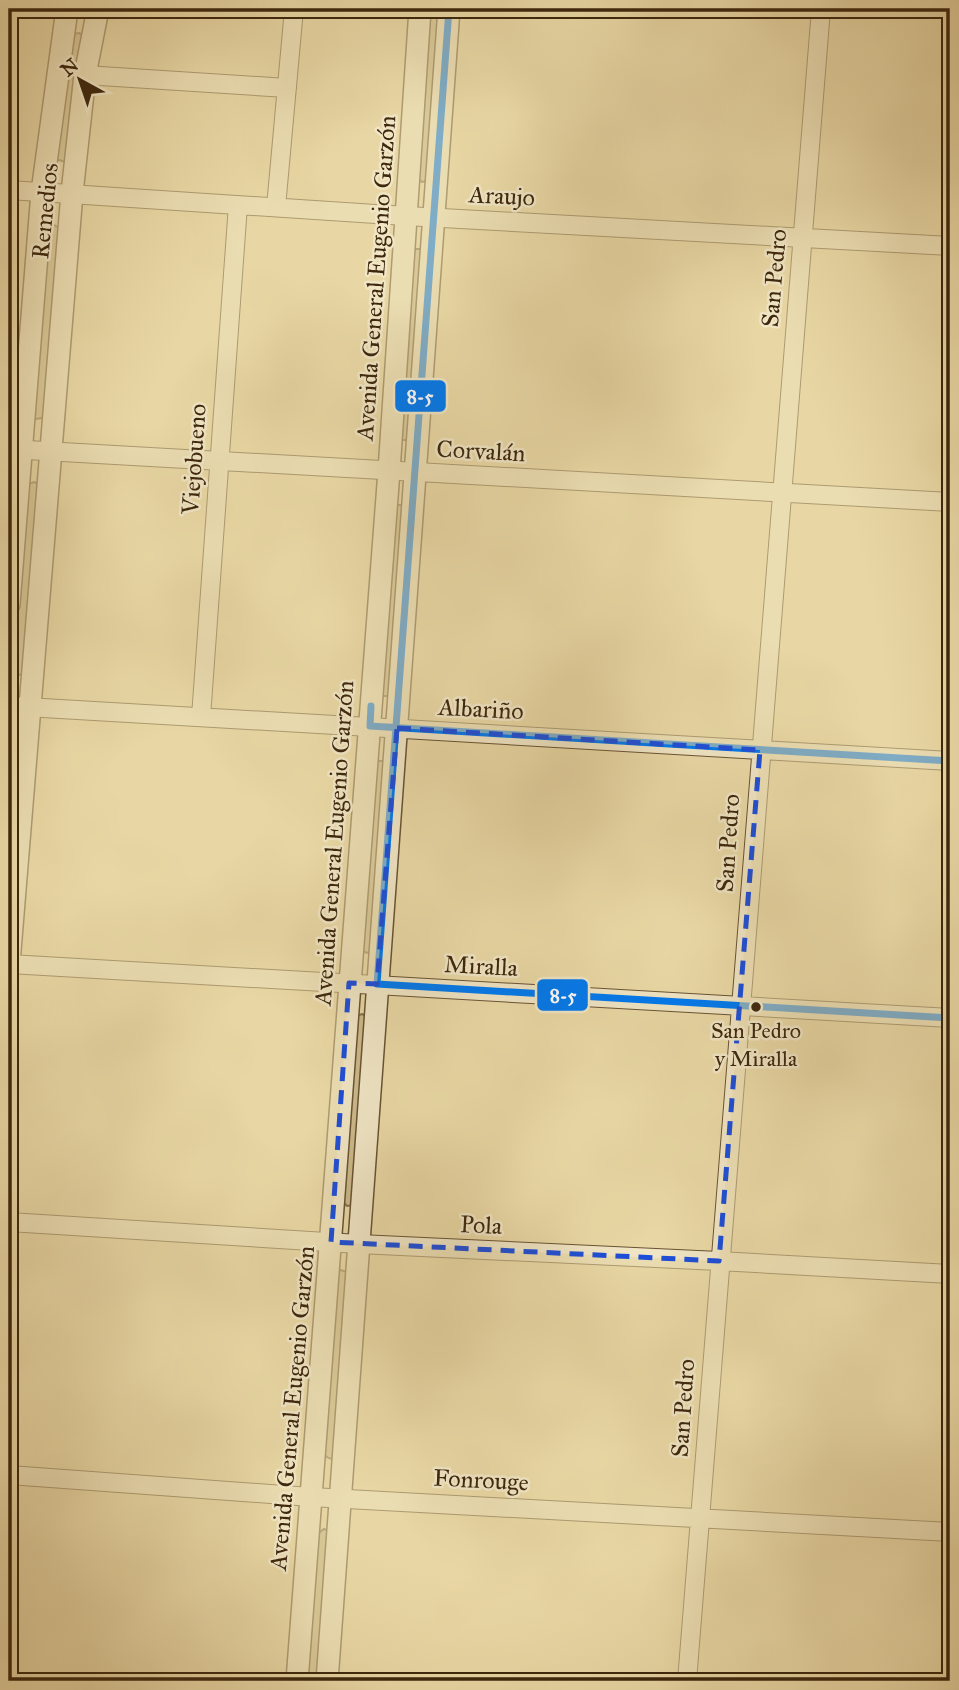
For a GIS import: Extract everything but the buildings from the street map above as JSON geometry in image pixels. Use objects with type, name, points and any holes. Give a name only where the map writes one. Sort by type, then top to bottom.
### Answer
[{"type":"street","name":"Remedios","points":[[9,604],[15,450],[42,192],[67,9]]},
{"type":"street","name":"Remedios","points":[[9,964],[19,706],[49,452],[85,75],[98,9]]},
{"type":"street","points":[[276,207],[293,9]]},
{"type":"street","name":"Avenida General Eugenio Garzón","points":[[297,1681],[389,471],[420,9]]},
{"type":"street","points":[[327,1681],[449,9]]},
{"type":"street","name":"San Pedro","points":[[687,1681],[821,9]]},
{"type":"street","points":[[85,75],[287,88]]},
{"type":"street","name":"Araujo","points":[[9,190],[406,216],[950,246]]},
{"type":"street","name":"Viejobueno","points":[[201,717],[237,205]]},
{"type":"street","name":"Corvalán","points":[[15,450],[950,502]]},
{"type":"street","name":"Albariño","points":[[19,706],[950,761]]},
{"type":"street","name":"Miralla","points":[[9,964],[950,1018]]},
{"type":"street","name":"Pola","points":[[9,1222],[359,1244],[950,1274]]},
{"type":"street","name":"Fonrouge","points":[[9,1475],[311,1497],[950,1532]]},
{"type":"highlighted area","points":[[397,728],[760,750],[719,1261],[331,1242],[349,983],[377,984]]},
{"type":"shaded area","points":[[428,9],[443,9],[428,181],[422,182],[416,177]]},
{"type":"shaded area","points":[[73,34],[83,35],[69,159],[65,162],[56,159]]},
{"type":"shaded area","points":[[54,225],[59,228],[46,415],[36,419],[32,416],[49,228]]},
{"type":"shaded area","points":[[415,249],[424,252],[409,440],[401,440],[411,253]]},
{"type":"shaded area","points":[[28,484],[38,484],[22,674],[16,676],[10,666],[25,491]]},
{"type":"shaded area","points":[[396,505],[405,509],[390,696],[382,696]]},
{"type":"shaded area","points":[[378,761],[387,764],[372,952],[368,953],[361,948],[374,765]]},
{"type":"shaded area","points":[[356,1016],[366,1016],[353,1205],[347,1206],[342,1201]]},
{"type":"shaded area","points":[[340,1270],[348,1272],[335,1458],[332,1459],[324,1454],[336,1274]]},
{"type":"shaded area","points":[[324,1529],[329,1531],[320,1681],[306,1681],[317,1534]]},
{"type":"transit line","name":"8-5","points":[[449,9],[377,984],[950,1018]]},
{"type":"transit line","name":"8-5","points":[[371,706],[370,726],[950,761]]},
{"type":"place","name":"San Pedro y Miralla","points":[[756,1007]]}]
